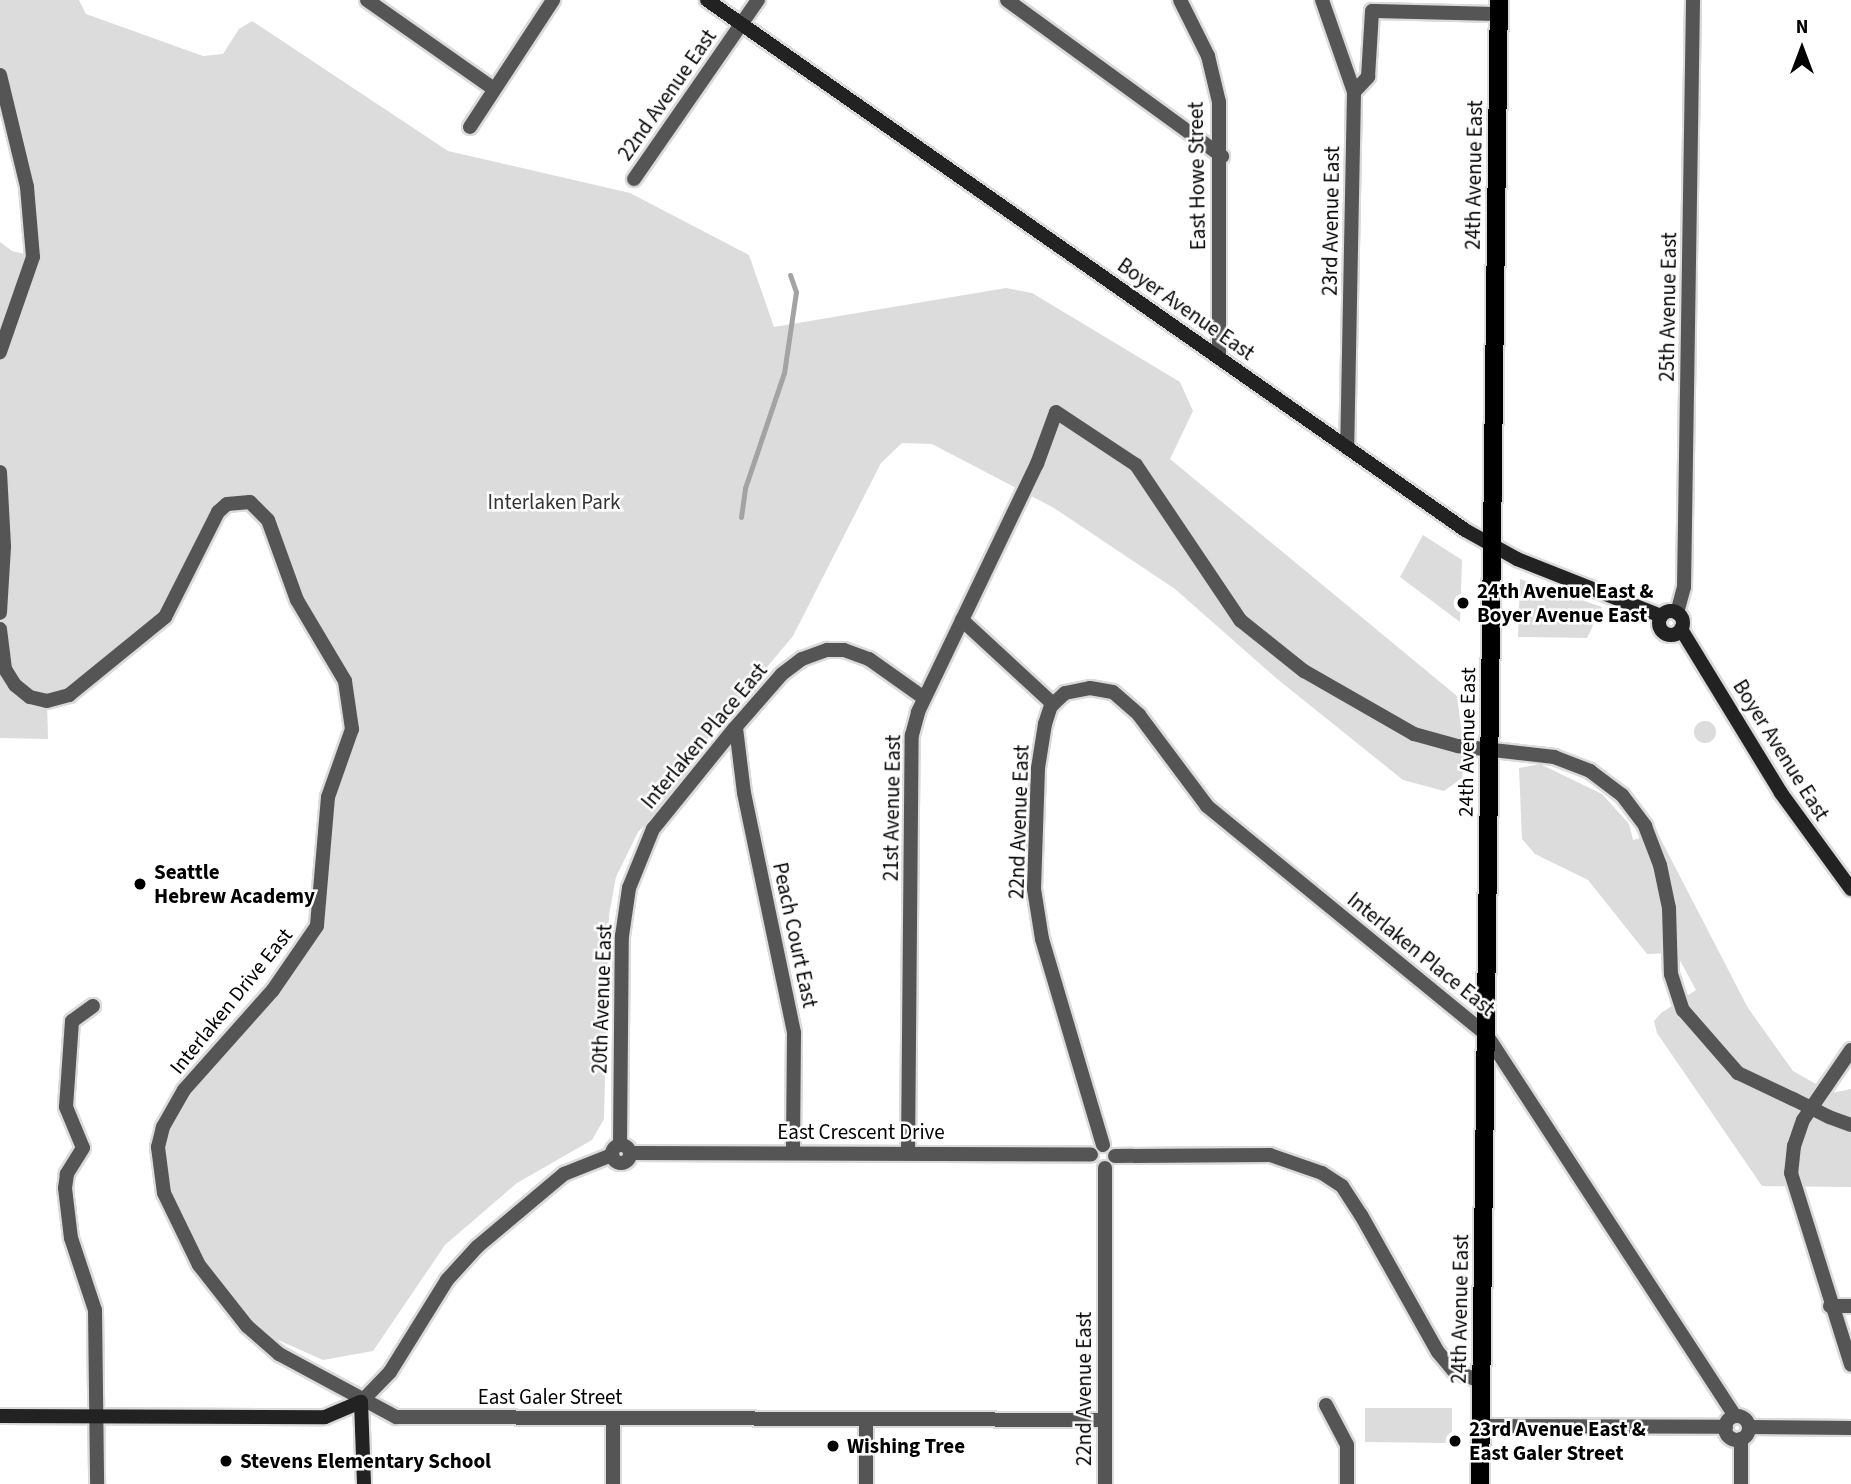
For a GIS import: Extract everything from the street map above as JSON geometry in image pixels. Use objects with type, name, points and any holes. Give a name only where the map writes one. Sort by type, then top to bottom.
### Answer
[{"type":"main road","name":"24th Avenue East","points":[[1480,1484],[1499,7]]},
{"type":"street","points":[[367,0],[494,89]]},
{"type":"street","points":[[470,127],[553,0]]},
{"type":"street","name":"Boyer Avenue East","points":[[707,0],[1493,547],[1661,616]]},
{"type":"street","name":"22nd Avenue East","points":[[634,179],[758,0]]},
{"type":"street","points":[[1007,0],[1222,156]]},
{"type":"street","name":"East Howe Street","points":[[1180,0],[1208,56],[1219,102],[1222,156],[1219,358]]},
{"type":"street","name":"23rd Avenue East","points":[[1322,0],[1354,92],[1348,448]]},
{"type":"street","name":"25th Avenue East","points":[[1677,613],[1684,587],[1693,0]]},
{"type":"street","points":[[1354,92],[1368,77],[1372,10],[1499,7]]},
{"type":"street","points":[[0,75],[27,187],[33,257],[0,352]]},
{"type":"street","name":"21st Avenue East","points":[[908,1153],[912,735],[924,698],[1037,464],[1056,412],[1121,453],[1146,475],[1224,600],[1240,620],[1278,652],[1401,729],[1458,746],[1489,748]]},
{"type":"street","points":[[0,472],[0,612]]},
{"type":"street","name":"Interlaken Drive East","points":[[0,629],[5,669],[15,685],[30,697],[47,701],[69,695],[165,617],[218,512],[227,504],[250,502],[268,520],[297,600],[337,661],[351,704],[352,729],[328,797],[317,926],[273,990],[173,1107],[158,1147],[158,1168],[164,1193],[199,1265],[247,1326],[279,1354],[361,1402]]},
{"type":"street","points":[[1677,613],[1682,619],[1681,629],[1674,635],[1663,632],[1661,616],[1677,613]]},
{"type":"street","points":[[962,620],[1053,704]]},
{"type":"street","name":"Boyer Avenue East","points":[[1681,629],[1781,793],[1851,889]]},
{"type":"street","name":"Interlaken Place East","points":[[640,857],[653,830],[736,728],[782,674],[802,659],[827,650],[844,650],[869,659],[924,698]]},
{"type":"street","name":"Interlaken Place East","points":[[1053,704],[1065,693],[1090,688],[1113,692],[1139,715],[1207,806],[1486,1034],[1731,1422]]},
{"type":"street","name":"22nd Avenue East","points":[[1053,704],[1038,768],[1034,889],[1042,939],[1103,1145]]},
{"type":"street","name":"Peach Court East","points":[[736,728],[744,793],[794,1033],[793,1153]]},
{"type":"street","points":[[1489,748],[1540,753],[1567,761],[1605,780],[1629,803],[1645,826],[1660,865],[1669,908],[1671,974],[1683,1010],[1743,1078],[1851,1125]]},
{"type":"street","name":"20th Avenue East","points":[[621,1151],[622,936],[629,888],[640,857]]},
{"type":"street","points":[[93,1006],[72,1021],[66,1107],[83,1148],[67,1174],[65,1188],[71,1238],[95,1310],[97,1484]]},
{"type":"street","points":[[1851,1050],[1803,1120],[1791,1159],[1793,1186],[1851,1365]]},
{"type":"street","points":[[1103,1145],[1111,1147],[1115,1156],[1105,1168],[1094,1164],[1091,1156],[1103,1145]]},
{"type":"street","name":"East Crescent Drive","points":[[361,1402],[390,1372],[447,1280],[477,1247],[564,1174],[621,1151],[1091,1156]]},
{"type":"street","points":[[1115,1156],[1270,1156],[1322,1172],[1342,1186],[1361,1215],[1438,1352],[1454,1371],[1482,1382]]},
{"type":"street","name":"22nd Avenue East","points":[[1105,1168],[1105,1484]]},
{"type":"street","points":[[1830,1307],[1851,1307]]},
{"type":"street","points":[[0,1416],[325,1417],[361,1402],[364,1484]]},
{"type":"street","name":"East Galer Street","points":[[361,1402],[396,1417],[1105,1420]]},
{"type":"street","points":[[1326,1405],[1345,1437],[1347,1484]]},
{"type":"street","points":[[613,1418],[613,1484]]},
{"type":"street","points":[[1481,1426],[1731,1422],[1744,1418],[1741,1484]]},
{"type":"street","points":[[866,1419],[866,1484]]},
{"type":"street","points":[[1731,1422],[1732,1438],[1745,1433],[1851,1428]]},
{"type":"green space","name":"Interlaken Park","points":[[0,0],[79,0],[86,14],[203,56],[223,54],[239,29],[252,21],[448,151],[630,193],[749,255],[774,327],[1006,288],[1032,293],[1180,382],[1193,411],[1170,459],[1457,696],[1465,760],[1462,778],[1444,791],[1403,780],[1276,678],[1175,589],[1054,508],[932,444],[902,443],[881,463],[793,636],[709,736],[674,794],[638,832],[616,877],[609,915],[604,1119],[592,1140],[517,1183],[445,1245],[373,1351],[323,1360],[247,1326],[221,1296],[164,1193],[163,1127],[309,941],[351,704],[260,508],[227,504],[174,601],[117,660],[47,701],[48,739],[0,738],[0,242],[12,251],[33,256],[0,75]]},
{"type":"green space","points":[[1423,535],[1462,560],[1460,622],[1400,577]]},
{"type":"green space","points":[[1520,579],[1602,607],[1587,638],[1518,637]]},
{"type":"green space","points":[[1705,721],[1713,724],[1716,732],[1713,740],[1705,743],[1697,740],[1694,732],[1697,724]]},
{"type":"green space","points":[[1540,764],[1602,794],[1629,824],[1633,840],[1658,834],[1748,1008],[1793,1071],[1832,1093],[1851,1089],[1851,1187],[1762,1186],[1657,1033],[1654,1021],[1661,1013],[1696,990],[1676,953],[1647,954],[1588,880],[1535,854],[1522,839],[1519,768]]},
{"type":"green space","points":[[1365,1408],[1452,1408],[1452,1436],[1449,1443],[1365,1442]]},
{"type":"waterway","points":[[741,517],[745,488],[784,373],[796,292],[790,275]]},
{"type":"place","name":"24th Avenue East & Boyer Avenue East","points":[[1463,603]]},
{"type":"place","name":"Seattle Hebrew Academy","points":[[140,884]]},
{"type":"place","name":"23rd Avenue East & East Galer Street","points":[[1455,1441]]},
{"type":"place","name":"Wishing Tree","points":[[833,1446]]},
{"type":"place","name":"Stevens Elementary School","points":[[226,1461]]}]
